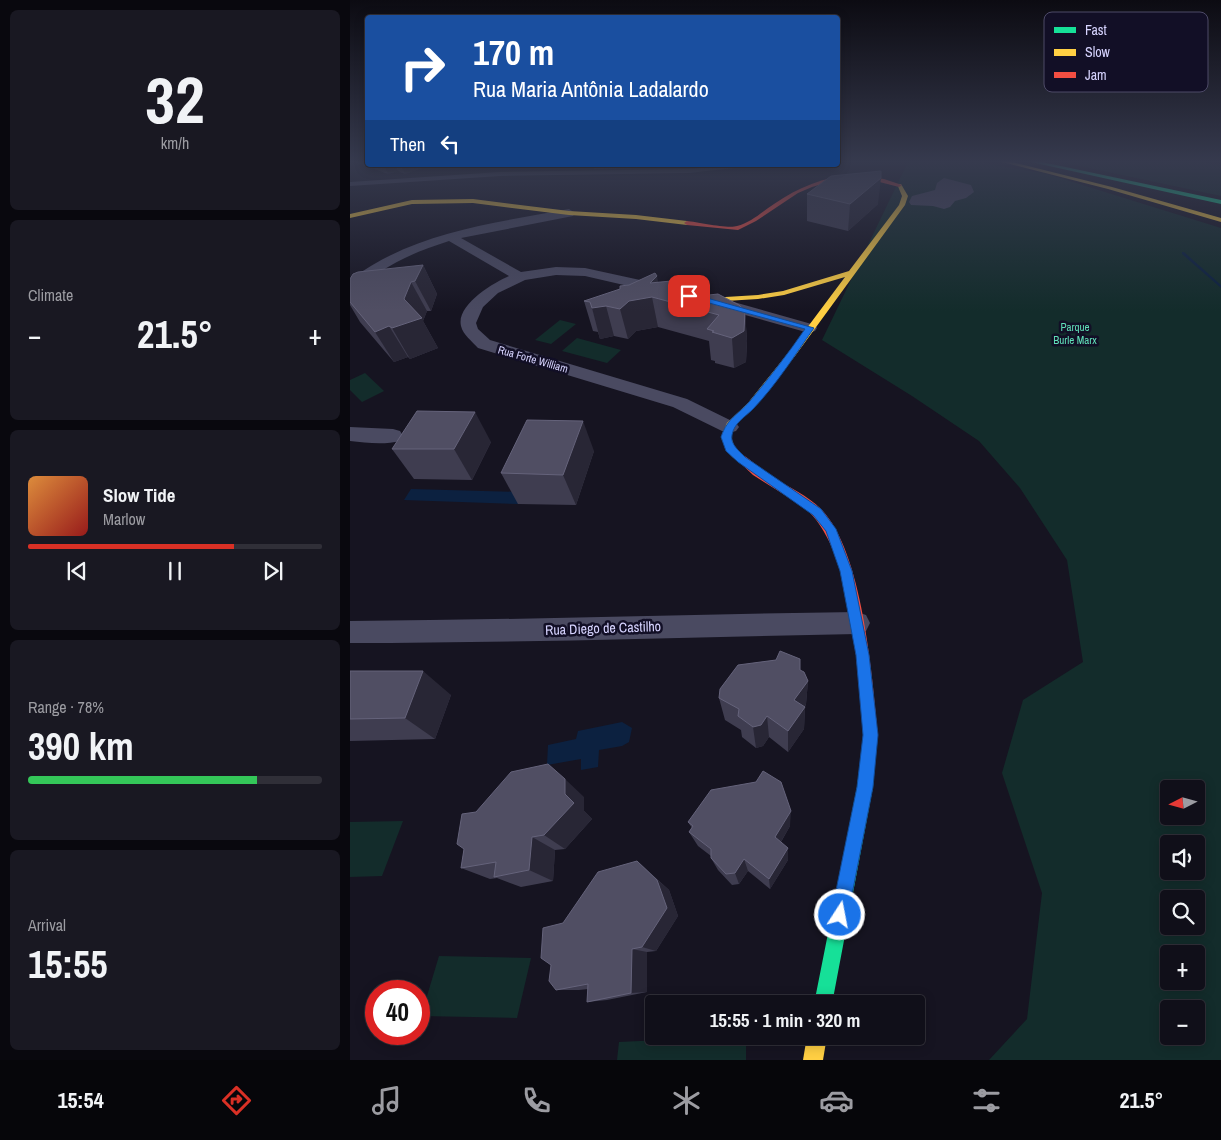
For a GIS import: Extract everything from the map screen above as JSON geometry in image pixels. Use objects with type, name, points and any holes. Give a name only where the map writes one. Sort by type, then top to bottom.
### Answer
[{"type":"main road","points":[[350,216],[370,211]]},
{"type":"main road","points":[[557,211],[636,217],[736,229],[748,226],[768,211]]},
{"type":"main road","points":[[825,995],[865,787],[871,735],[863,655],[846,571],[831,529],[817,512],[736,454],[730,448],[726,437],[729,427],[751,405],[792,354],[897,211]]},
{"type":"main road","points":[[1191,211],[1221,220]]},
{"type":"main road","points":[[1193,211],[1203,215]]},
{"type":"main road","points":[[709,300],[758,297],[784,293],[851,273]]},
{"type":"main road","points":[[813,1060],[816,1045]]},
{"type":"street","points":[[350,287],[365,274],[395,256],[450,236],[482,228],[569,213]]},
{"type":"street","points":[[450,236],[520,277]]},
{"type":"street","name":"Rua Forte William","points":[[729,427],[680,403],[484,344],[471,332],[468,323],[472,312],[477,304],[493,290],[520,277],[556,271],[585,272],[709,300],[810,328]]},
{"type":"street","points":[[350,434],[393,436]]},
{"type":"street","name":"Rua Diego de Castilho","points":[[350,632],[857,623]]},
{"type":"green space","name":"Parque Burle Marx","points":[[884,211],[1168,211],[1221,228],[1221,1060],[989,1060],[1027,1019],[1042,893],[1002,773],[1023,700],[1083,662],[1067,560],[1020,488],[979,441],[912,396],[822,340]]},
{"type":"green space","points":[[560,320],[576,324],[551,344],[535,340]]},
{"type":"green space","points":[[577,338],[621,350],[607,363],[562,351]]},
{"type":"green space","points":[[365,373],[384,391],[362,402],[350,390],[350,380]]},
{"type":"green space","points":[[403,821],[382,876],[350,877],[350,822]]},
{"type":"green space","points":[[439,956],[531,958],[517,1018],[430,1016],[430,986]]},
{"type":"green space","points":[[645,1041],[645,1045],[746,1045],[746,1060],[617,1060],[619,1042]]},
{"type":"water","points":[[411,489],[523,492],[518,504],[404,500]]},
{"type":"water","points":[[622,722],[632,728],[629,742],[622,746],[599,750],[598,767],[581,770],[581,759],[547,765],[548,745],[576,739],[578,731]]},
{"type":"building","points":[[423,265],[415,281],[411,282],[404,299],[422,318],[392,328],[389,326],[375,332],[350,302],[350,279],[353,274]]},
{"type":"building","points":[[655,273],[657,276],[650,283],[682,280],[684,291],[681,291],[681,298],[718,294],[739,305],[745,311],[744,331],[732,338],[712,332],[714,331],[707,329],[719,315],[652,297],[629,301],[620,309],[606,306],[592,308],[590,302],[584,301],[620,289],[620,286],[629,285]]},
{"type":"building","points":[[417,411],[475,412],[454,449],[392,449]]},
{"type":"building","points":[[527,420],[583,421],[563,475],[501,473]]},
{"type":"building","points":[[780,651],[800,659],[800,670],[804,672],[808,681],[794,700],[805,707],[788,731],[767,716],[761,725],[753,727],[738,716],[739,709],[719,698],[720,689],[738,665],[776,660]]},
{"type":"building","points":[[350,671],[423,671],[405,718],[350,719]]},
{"type":"building","points":[[548,764],[565,779],[565,794],[574,803],[544,835],[532,837],[529,870],[494,877],[496,862],[461,868],[464,849],[457,844],[462,814],[476,812],[511,772]]},
{"type":"building","points":[[763,771],[781,782],[791,811],[775,837],[788,848],[769,879],[744,859],[735,873],[726,874],[711,858],[711,849],[689,832],[693,826],[688,822],[711,790],[756,782]]},
{"type":"building","points":[[637,861],[657,880],[667,908],[642,947],[632,949],[631,993],[587,1002],[588,984],[556,990],[549,981],[551,965],[541,958],[543,928],[563,923],[598,872]]},
{"type":"waterway","points":[[1183,253],[1221,287]]},
{"type":"traffic: fast","points":[[825,995],[865,787],[869,748]]},
{"type":"traffic: slow","points":[[350,216],[370,211]]},
{"type":"traffic: slow","points":[[557,211],[687,223]]},
{"type":"traffic: slow","points":[[739,457],[730,448],[726,437],[730,425],[751,405],[792,354],[897,211]]},
{"type":"traffic: slow","points":[[1191,211],[1221,220]]},
{"type":"traffic: slow","points":[[709,300],[758,297],[784,293],[851,273]]},
{"type":"traffic: slow","points":[[813,1060],[816,1045]]},
{"type":"traffic: jam","points":[[687,223],[736,229],[767,211]]},
{"type":"traffic: jam","points":[[739,457],[756,472],[817,512],[830,529],[841,554],[856,617],[869,712],[871,735],[869,748]]},
{"type":"route","points":[[689,296],[810,328],[792,354],[751,405],[730,425],[726,437],[730,448],[741,460],[760,471],[817,512],[831,529],[846,571],[863,655],[871,735],[865,787],[840,915]]}]
